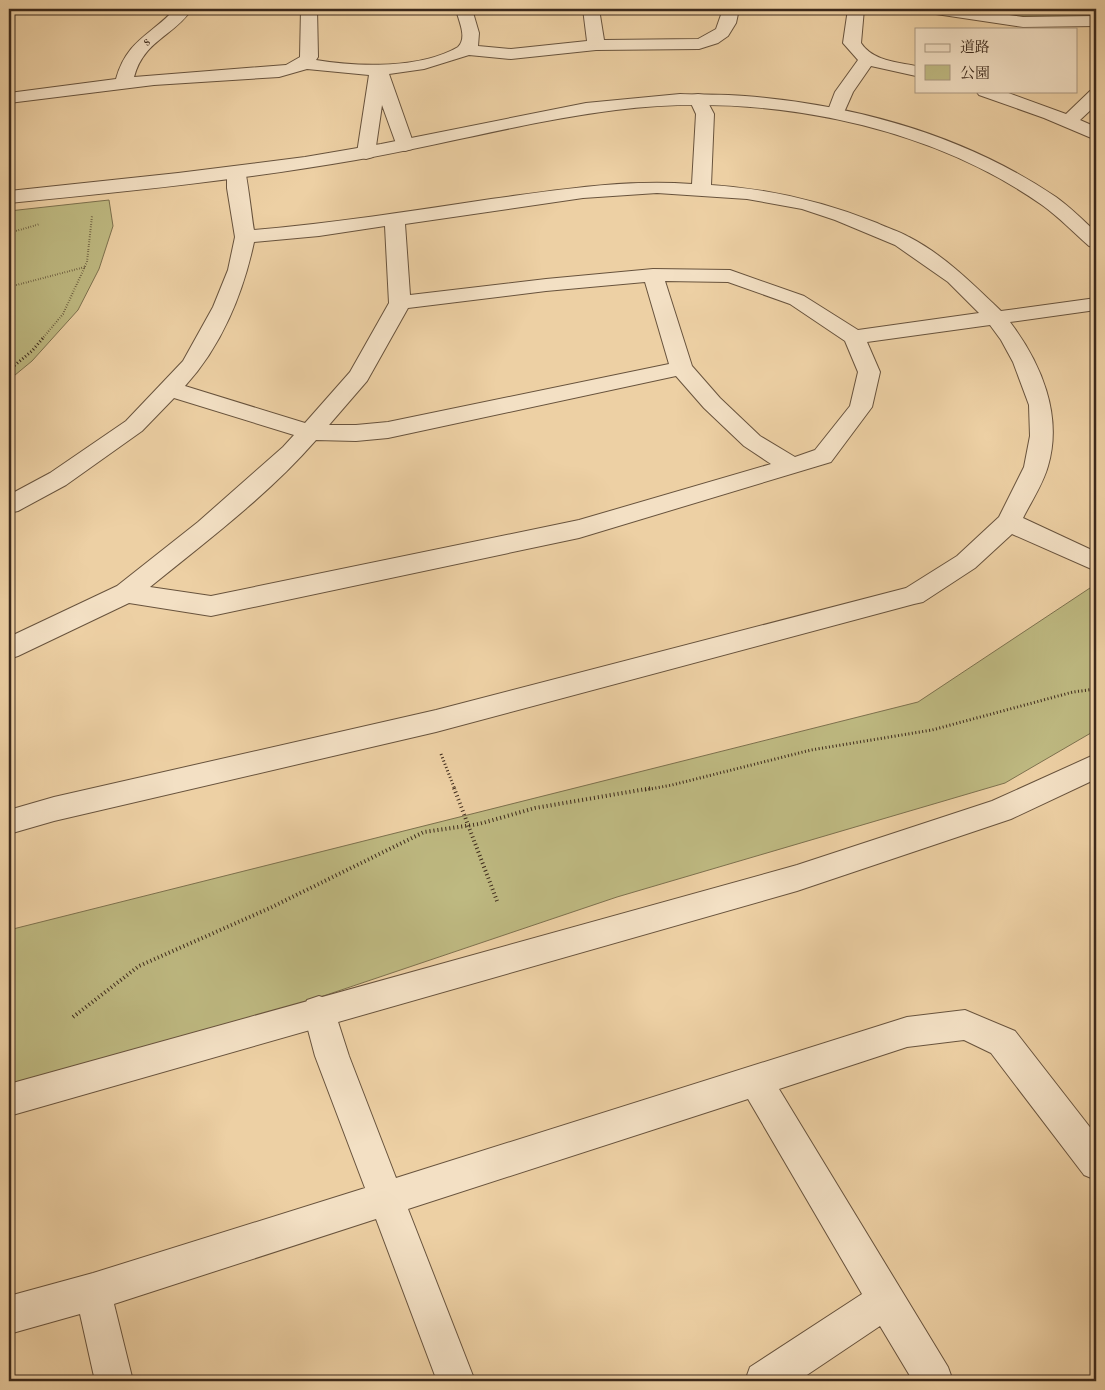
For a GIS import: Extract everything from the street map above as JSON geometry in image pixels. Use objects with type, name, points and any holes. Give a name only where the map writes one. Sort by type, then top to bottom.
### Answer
[{"type":"street","name":"s","points":[[124,83],[128,66],[139,47],[184,9]]},
{"type":"street","points":[[9,98],[124,83],[279,72],[292,69],[305,63],[309,57],[309,9]]},
{"type":"street","points":[[464,9],[472,39],[466,50]]},
{"type":"street","points":[[591,9],[596,45]]},
{"type":"street","points":[[305,63],[334,68],[378,70],[423,64],[466,50],[510,54],[596,45],[685,44],[711,41],[724,31],[731,9]]},
{"type":"street","points":[[856,9],[852,43],[860,55],[867,60],[915,71]]},
{"type":"street","points":[[936,9],[1023,22],[1096,22]]},
{"type":"street","points":[[836,114],[844,92],[867,60]]},
{"type":"street","points":[[378,70],[405,146]]},
{"type":"street","points":[[366,153],[378,70]]},
{"type":"street","points":[[988,92],[1069,121],[1096,134]]},
{"type":"street","points":[[1069,121],[1096,95]]},
{"type":"street","points":[[698,99],[705,114],[701,190]]},
{"type":"street","points":[[9,197],[237,172],[405,146],[587,108],[641,102],[698,99],[771,104],[836,114],[916,136],[969,156],[1018,182],[1080,225],[1096,242]]},
{"type":"street","points":[[9,505],[58,480],[134,426],[192,365],[224,307],[238,270],[244,237],[237,172]]},
{"type":"street","points":[[9,822],[54,809],[430,722],[914,595],[966,562],[1009,522],[1036,467],[1042,436],[1040,405],[1024,362],[1011,338],[996,318],[955,278],[902,241],[842,216],[806,204],[747,193],[657,187],[584,192],[319,230],[244,237]]},
{"type":"street","points":[[9,649],[126,593],[214,521],[291,453],[358,376],[400,303],[396,219]]},
{"type":"street","points":[[126,593],[211,606],[579,529],[792,466],[823,456],[861,406],[870,372],[854,337],[796,300],[730,276],[653,275],[546,285],[400,303]]},
{"type":"street","points":[[653,275],[681,368],[712,403],[752,442],[792,466]]},
{"type":"street","points":[[854,337],[1096,304]]},
{"type":"street","points":[[169,389],[309,432],[356,433],[388,430],[681,368]]},
{"type":"street","points":[[1009,522],[1096,562]]},
{"type":"street","points":[[9,1100],[319,1011],[797,878],[1001,810],[1096,766]]},
{"type":"street","points":[[319,1011],[332,1056],[456,1381]]},
{"type":"street","points":[[9,1315],[93,1292],[906,1032],[965,1025],[1003,1042],[1096,1163]]},
{"type":"street","points":[[756,1081],[934,1381]]},
{"type":"street","points":[[93,1292],[114,1381]]},
{"type":"street","points":[[764,1381],[886,1300]]},
{"type":"path","points":[[9,370],[32,351],[63,314],[85,267],[92,207]]},
{"type":"path","points":[[9,287],[85,267]]},
{"type":"path","points":[[73,1017],[139,966],[270,908],[424,832],[467,825],[535,808],[672,786],[811,750],[932,730],[1073,692],[1096,688]]},
{"type":"path","points":[[430,722],[497,901]]},
{"type":"green space","points":[[983,9],[1087,9],[1095,19],[1033,19],[985,13]]},
{"type":"green space","points":[[109,200],[113,226],[99,269],[78,310],[32,361],[9,380],[9,211]]},
{"type":"green space","points":[[1096,584],[1096,730],[1005,783],[617,897],[9,1102],[9,930],[918,702]]}]
